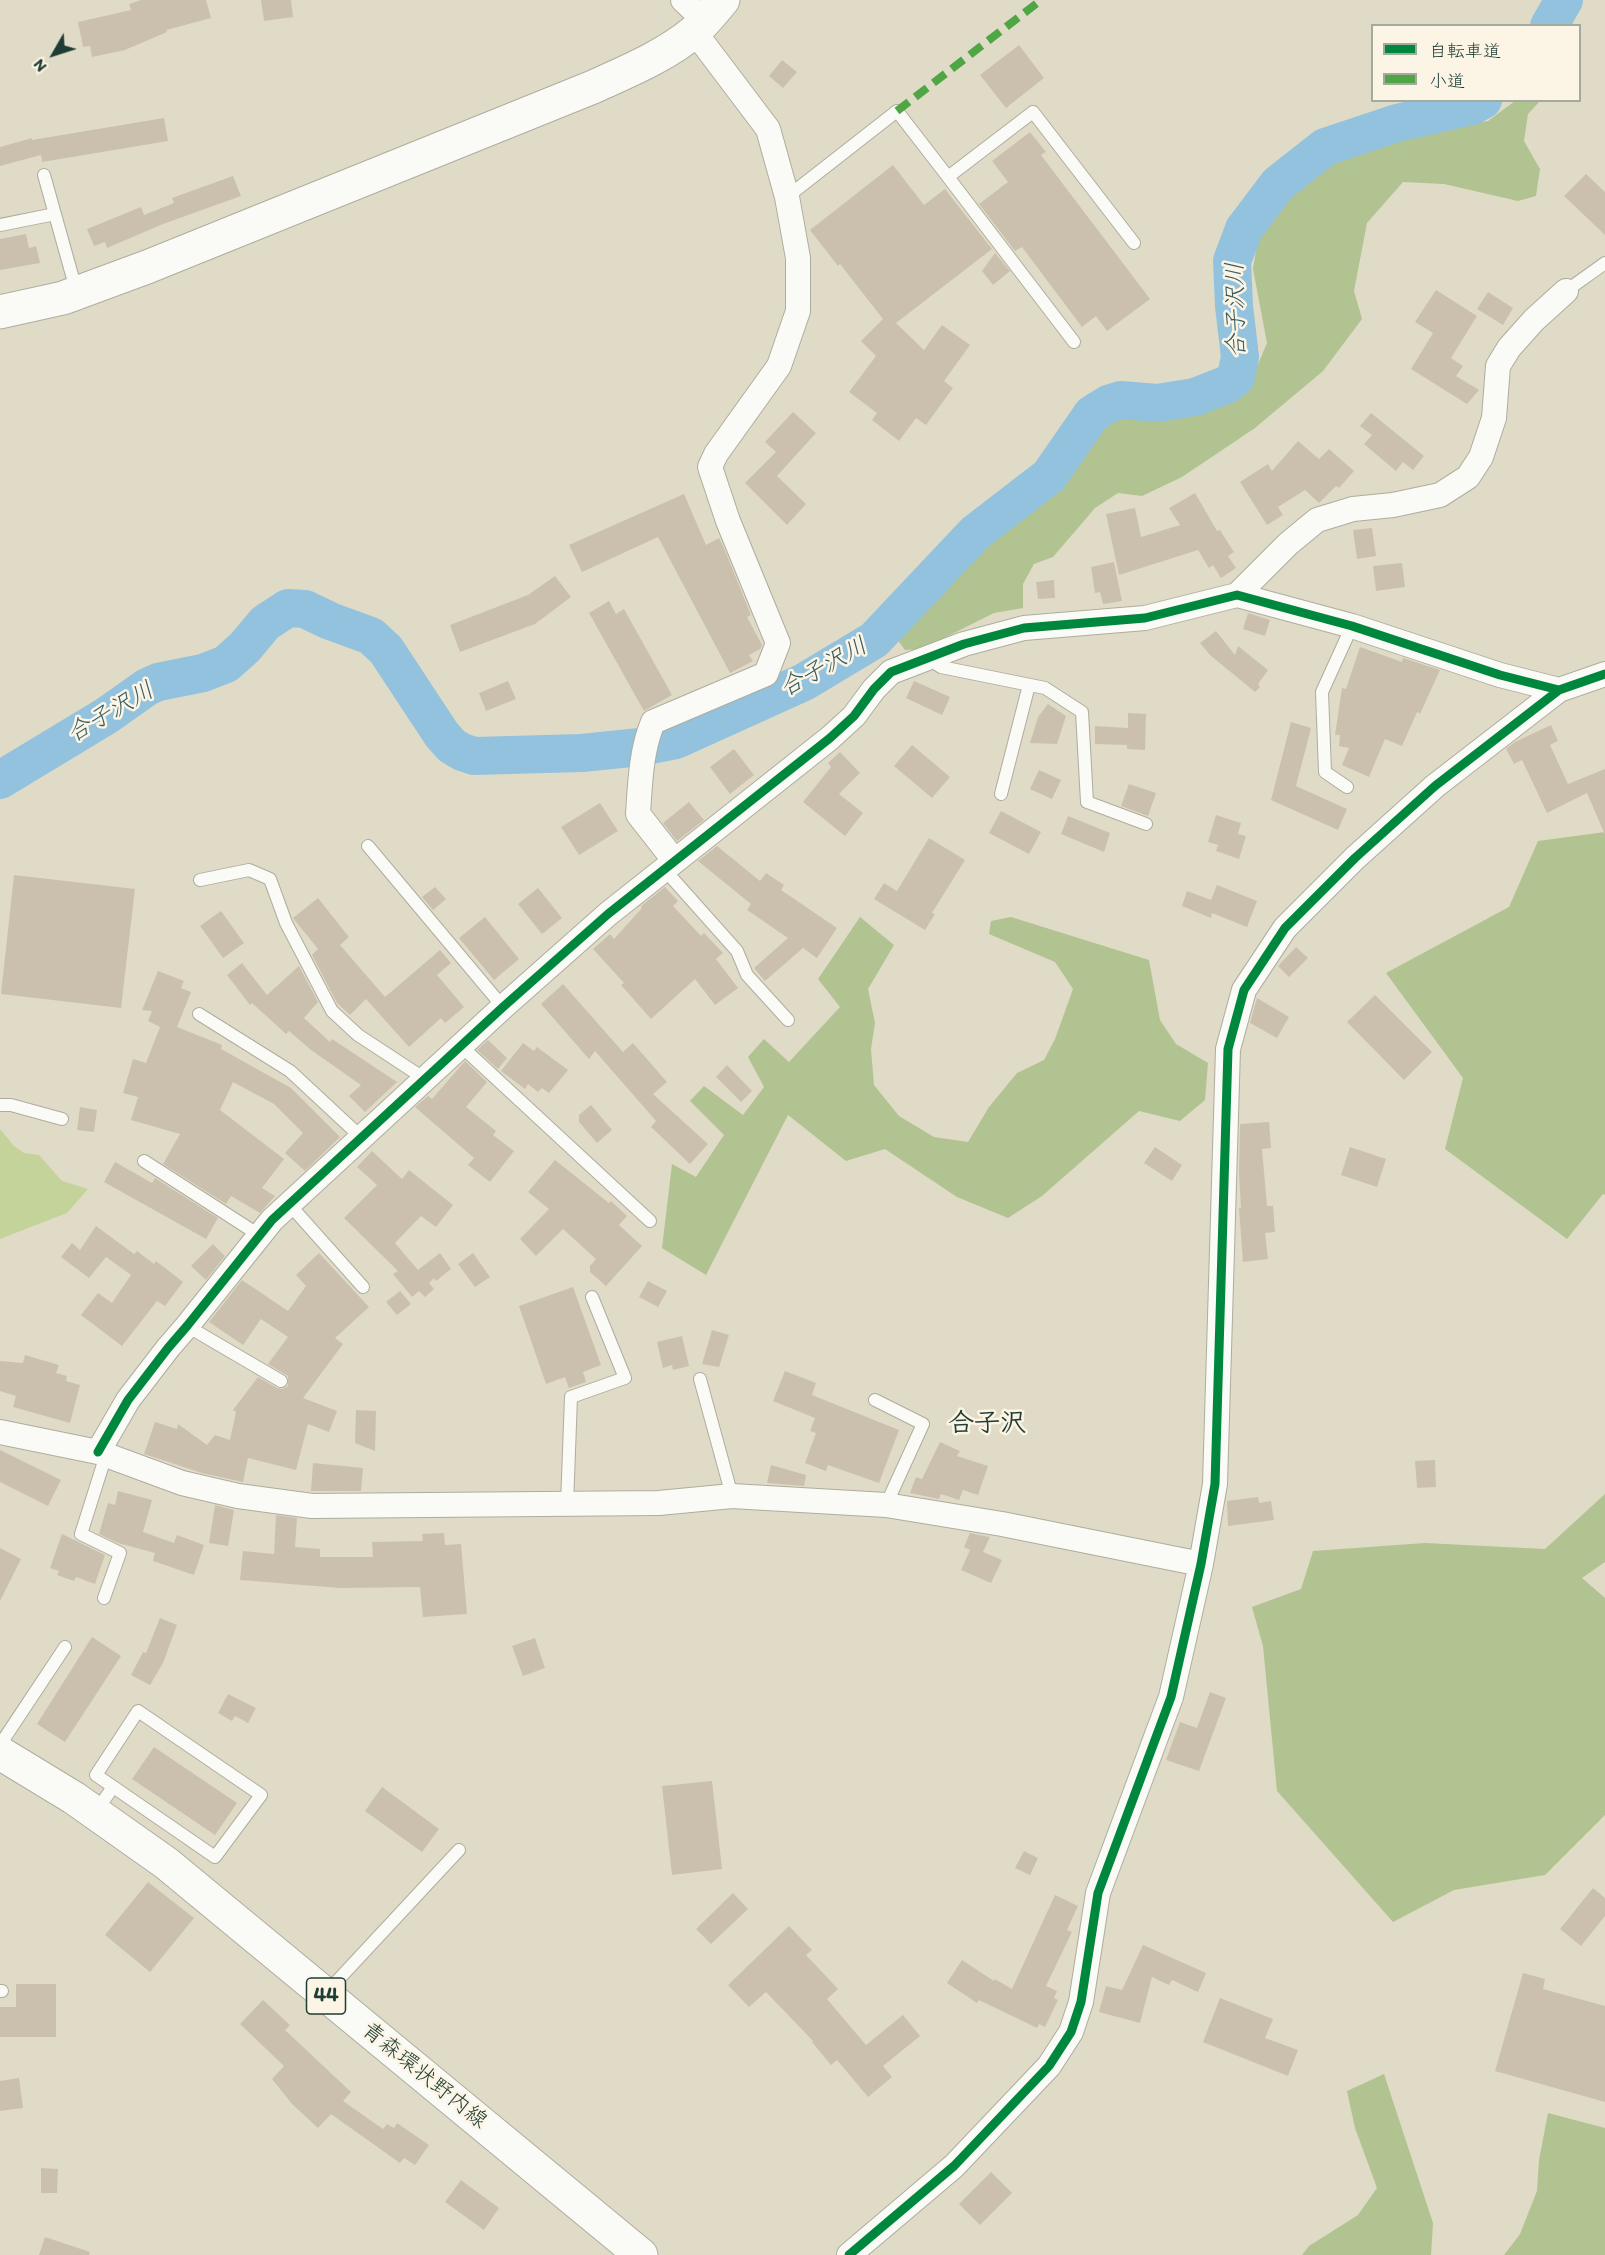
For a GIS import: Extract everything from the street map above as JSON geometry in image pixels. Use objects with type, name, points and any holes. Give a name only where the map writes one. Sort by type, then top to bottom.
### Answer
[{"type":"main road","points":[[0,312],[77,293],[302,206],[593,87],[642,65],[671,48],[703,11]]},
{"type":"main road","name":"青森環状野内線","points":[[0,1753],[104,1800],[165,1863],[641,2255]]},
{"type":"street","points":[[669,865],[638,814],[640,779],[649,730],[653,722],[766,674],[778,643],[728,521],[710,467],[716,454],[779,366],[798,311],[798,258],[787,197],[768,129],[703,11]]},
{"type":"street","points":[[1237,596],[1288,544],[1317,520],[1353,509],[1393,505],[1440,495],[1468,477],[1481,457],[1494,418],[1498,366],[1509,348],[1534,320],[1566,291]]},
{"type":"street","points":[[102,1453],[128,1400],[259,1235],[289,1204],[503,1007],[608,914],[830,738],[854,716],[874,689],[891,672],[964,644],[1024,628],[1145,618],[1237,596],[1352,626],[1500,675],[1559,690]]},
{"type":"street","points":[[849,2255],[954,2166],[1049,2066],[1071,2032],[1081,2002],[1098,1893],[1171,1696],[1201,1564],[1215,1484],[1228,1049],[1244,990],[1285,928],[1355,858],[1435,786],[1559,690],[1605,674]]},
{"type":"street","points":[[0,1432],[102,1453],[182,1483],[238,1496],[312,1506],[659,1503],[732,1496],[886,1505],[1002,1524],[1201,1564]]},
{"type":"lane","points":[[787,197],[897,111],[1074,342]]},
{"type":"lane","points":[[948,177],[1033,112],[1134,243]]},
{"type":"lane","points":[[44,175],[77,293]]},
{"type":"lane","points":[[0,225],[54,214]]},
{"type":"lane","points":[[1566,291],[1605,263]]},
{"type":"lane","points":[[1347,787],[1325,772],[1322,692],[1352,626]]},
{"type":"lane","points":[[928,659],[941,667],[1045,688],[1082,712],[1087,802],[1146,824]]},
{"type":"lane","points":[[1001,794],[1029,685]]},
{"type":"lane","points":[[368,846],[503,1007]]},
{"type":"lane","points":[[669,865],[737,951],[747,975],[788,1020]]},
{"type":"lane","points":[[201,880],[249,870],[270,879],[286,923],[332,1011],[358,1035],[425,1079]]},
{"type":"lane","points":[[199,1014],[290,1071],[361,1137]]},
{"type":"lane","points":[[461,1046],[650,1221]]},
{"type":"lane","points":[[0,1105],[11,1105],[62,1119]]},
{"type":"lane","points":[[144,1161],[259,1235]]},
{"type":"lane","points":[[289,1204],[363,1287]]},
{"type":"lane","points":[[567,1505],[571,1397],[625,1378],[592,1297]]},
{"type":"lane","points":[[187,1326],[281,1381]]},
{"type":"lane","points":[[700,1379],[732,1496]]},
{"type":"lane","points":[[875,1400],[923,1424],[886,1505]]},
{"type":"lane","points":[[102,1453],[81,1534],[120,1553],[104,1598]]},
{"type":"lane","points":[[0,1744],[64,1647]]},
{"type":"lane","points":[[138,1711],[261,1795],[215,1857],[104,1800],[96,1775],[138,1711]]},
{"type":"lane","points":[[325,1995],[459,1850]]},
{"type":"green space","points":[[1514,102],[1539,102],[1528,114],[1524,141],[1540,169],[1536,196],[1518,201],[1444,184],[1403,182],[1367,223],[1354,291],[1362,319],[1323,371],[1255,428],[1182,477],[1142,496],[1118,493],[1095,508],[1053,557],[1034,564],[1023,584],[1023,608],[994,613],[922,649],[905,650],[897,639],[924,604],[997,529],[1066,466],[1090,424],[1124,407],[1153,413],[1192,414],[1248,388],[1267,343],[1253,269],[1259,232],[1284,200],[1338,154],[1393,132],[1488,121]]},
{"type":"green space","points":[[1605,832],[1605,1195],[1603,1194],[1567,1239],[1445,1149],[1463,1078],[1386,973],[1509,907],[1538,841]]},
{"type":"green space","points":[[860,917],[894,945],[868,989],[875,1023],[871,1049],[874,1085],[899,1116],[934,1137],[968,1142],[989,1107],[1017,1073],[1044,1060],[1055,1039],[1073,989],[1055,962],[989,934],[991,921],[1011,917],[1149,960],[1160,1020],[1176,1044],[1208,1063],[1205,1100],[1180,1121],[1139,1111],[1042,1196],[1008,1218],[957,1197],[885,1149],[846,1161],[788,1115],[706,1275],[662,1248],[672,1164],[696,1177],[724,1135],[690,1101],[704,1086],[743,1115],[764,1087],[748,1057],[764,1039],[789,1062],[840,1007],[818,979]]},
{"type":"green space","points":[[0,1129],[14,1146],[24,1153],[39,1155],[62,1181],[88,1189],[67,1213],[0,1239]]},
{"type":"green space","points":[[1605,1494],[1605,1562],[1582,1578],[1605,1598],[1605,1815],[1545,1875],[1454,1890],[1393,1922],[1277,1791],[1263,1646],[1252,1607],[1301,1589],[1313,1551],[1425,1543],[1545,1549]]},
{"type":"green space","points":[[1384,2074],[1433,2223],[1431,2255],[1302,2255],[1309,2246],[1358,2215],[1377,2188],[1355,2128],[1347,2091]]},
{"type":"green space","points":[[1548,2113],[1605,2128],[1605,2255],[1504,2255],[1520,2234],[1537,2191],[1539,2160]]},
{"type":"building","points":[[141,0],[206,0],[211,18],[166,30],[167,32],[125,50],[92,57],[90,46],[83,47],[78,22],[131,10],[129,4]]},
{"type":"building","points":[[261,0],[291,0],[293,17],[264,21]]},
{"type":"building","points":[[1019,45],[1044,78],[1006,108],[980,75]]},
{"type":"building","points":[[782,60],[797,72],[783,88],[769,76]]},
{"type":"building","points":[[164,118],[168,141],[42,162],[41,155],[0,166],[0,147],[32,138],[32,140]]},
{"type":"building","points":[[1030,132],[1046,152],[1041,155],[1150,299],[1107,331],[1096,316],[1082,327],[1022,247],[1015,251],[979,204],[1008,182],[992,161]]},
{"type":"building","points":[[893,165],[924,205],[945,189],[992,249],[896,323],[924,350],[942,325],[970,345],[944,381],[953,388],[926,425],[916,418],[899,441],[872,420],[877,413],[849,392],[876,356],[861,341],[883,319],[810,230]]},
{"type":"building","points":[[1586,174],[1605,192],[1605,235],[1564,196]]},
{"type":"building","points":[[233,176],[241,196],[163,224],[107,248],[105,242],[94,246],[87,229],[141,207],[144,215],[174,203],[172,198]]},
{"type":"building","points":[[26,234],[29,248],[36,246],[40,263],[0,270],[0,239]]},
{"type":"building","points":[[995,253],[1010,271],[993,285],[982,271]]},
{"type":"building","points":[[1436,290],[1477,316],[1451,358],[1463,366],[1456,376],[1479,390],[1467,404],[1411,369],[1433,333],[1415,322]]},
{"type":"building","points":[[1488,292],[1513,308],[1503,325],[1477,309]]},
{"type":"building","points":[[793,412],[816,433],[777,476],[806,504],[787,525],[745,483],[776,452],[765,442]]},
{"type":"building","points":[[1371,413],[1424,456],[1413,470],[1403,462],[1396,471],[1364,444],[1372,435],[1360,426]]},
{"type":"building","points":[[1298,441],[1319,459],[1329,449],[1354,471],[1339,488],[1336,486],[1319,503],[1305,490],[1278,507],[1283,515],[1267,525],[1240,482],[1268,464],[1272,471]]},
{"type":"building","points":[[1195,493],[1217,531],[1220,530],[1234,552],[1228,556],[1236,568],[1221,578],[1213,565],[1209,568],[1198,550],[1119,575],[1106,514],[1135,508],[1141,537],[1180,525],[1169,508]]},
{"type":"building","points":[[684,494],[706,545],[719,538],[751,615],[747,617],[762,645],[760,649],[749,655],[753,661],[730,673],[658,537],[582,572],[569,545]]},
{"type":"building","points":[[1372,528],[1376,556],[1357,559],[1353,530]]},
{"type":"building","points":[[1114,562],[1122,601],[1103,604],[1100,592],[1095,593],[1091,567]]},
{"type":"building","points":[[1402,563],[1405,587],[1376,591],[1373,566]]},
{"type":"building","points":[[555,576],[571,597],[535,624],[460,652],[450,625],[528,595]]},
{"type":"building","points":[[1054,580],[1055,598],[1038,599],[1036,582]]},
{"type":"building","points":[[609,601],[616,614],[624,609],[672,695],[644,711],[589,613]]},
{"type":"building","points":[[1248,613],[1270,620],[1265,636],[1243,629]]},
{"type":"building","points":[[1216,631],[1235,655],[1238,646],[1268,670],[1255,692],[1210,655],[1200,643]]},
{"type":"building","points":[[1360,647],[1402,662],[1403,658],[1440,670],[1402,746],[1385,739],[1369,777],[1342,765],[1349,748],[1339,746],[1340,735],[1335,735],[1342,688],[1346,689]]},
{"type":"building","points":[[508,681],[516,699],[486,711],[479,693]]},
{"type":"building","points":[[914,681],[950,697],[942,715],[906,698]]},
{"type":"building","points":[[1048,704],[1066,716],[1057,744],[1030,743],[1038,717]]},
{"type":"building","points":[[1128,713],[1146,714],[1145,750],[1127,749],[1127,745],[1095,744],[1095,726],[1128,728]]},
{"type":"building","points":[[1291,722],[1311,728],[1296,786],[1347,809],[1338,830],[1271,800]]},
{"type":"building","points":[[1551,725],[1558,741],[1550,745],[1568,784],[1605,769],[1605,835],[1587,793],[1547,813],[1522,760],[1514,764],[1506,749],[1515,742]]},
{"type":"building","points":[[912,745],[950,777],[932,798],[894,766]]},
{"type":"building","points":[[734,749],[754,775],[730,794],[710,767]]},
{"type":"building","points":[[840,752],[860,773],[839,794],[863,813],[845,836],[803,802],[831,767],[828,763]]},
{"type":"building","points":[[1039,770],[1061,780],[1052,799],[1030,789]]},
{"type":"building","points":[[1129,784],[1156,793],[1148,816],[1121,806]]},
{"type":"building","points":[[689,802],[704,820],[677,841],[663,823]]},
{"type":"building","points":[[600,803],[618,831],[579,855],[561,827]]},
{"type":"building","points":[[1001,811],[1041,832],[1029,854],[989,833]]},
{"type":"building","points":[[1216,815],[1241,823],[1238,834],[1246,836],[1239,859],[1216,851],[1218,845],[1208,842]]},
{"type":"building","points":[[1068,816],[1110,833],[1104,852],[1061,834]]},
{"type":"building","points":[[929,838],[965,860],[932,913],[935,914],[925,930],[874,899],[884,883],[897,891]]},
{"type":"building","points":[[717,846],[760,881],[766,873],[784,885],[781,890],[837,928],[817,958],[803,948],[765,981],[754,968],[788,938],[747,910],[751,904],[698,861]]},
{"type":"building","points":[[14,875],[135,889],[121,1008],[1,994]]},
{"type":"building","points":[[1217,885],[1257,901],[1247,927],[1212,913],[1211,918],[1182,906],[1187,891],[1211,900]]},
{"type":"building","points":[[435,887],[446,899],[433,910],[422,897]]},
{"type":"building","points":[[665,887],[678,901],[673,906],[701,936],[704,933],[723,953],[716,959],[738,988],[715,1005],[695,979],[651,1019],[621,985],[624,983],[593,949],[610,934],[614,939],[642,908],[641,906]]},
{"type":"building","points":[[538,888],[562,918],[542,934],[518,904]]},
{"type":"building","points":[[318,898],[349,937],[340,945],[385,997],[440,950],[451,963],[437,975],[464,1007],[445,1023],[441,1018],[409,1047],[366,999],[350,1015],[337,1003],[312,955],[318,949],[293,918]]},
{"type":"building","points":[[221,911],[244,943],[223,958],[200,926]]},
{"type":"building","points":[[485,917],[519,959],[494,980],[459,938]]},
{"type":"building","points":[[1296,947],[1308,958],[1289,977],[1278,966]]},
{"type":"building","points":[[242,963],[267,995],[299,966],[318,1002],[304,1018],[330,1042],[332,1039],[397,1082],[365,1112],[349,1096],[361,1085],[311,1050],[289,1031],[286,1034],[252,1003],[250,1005],[227,975]]},
{"type":"building","points":[[158,971],[184,981],[181,988],[191,992],[177,1027],[222,1045],[221,1049],[291,1088],[340,1137],[305,1171],[285,1153],[303,1133],[274,1104],[233,1082],[220,1110],[284,1159],[262,1188],[275,1196],[260,1213],[231,1196],[226,1204],[163,1164],[180,1134],[131,1120],[138,1097],[123,1093],[133,1059],[146,1063],[160,1027],[148,1021],[152,1011],[142,1010]]},
{"type":"building","points":[[563,984],[623,1052],[633,1043],[667,1082],[653,1094],[708,1144],[690,1164],[651,1127],[656,1121],[595,1051],[589,1059],[541,1004]]},
{"type":"building","points":[[1375,995],[1432,1052],[1404,1080],[1347,1022]]},
{"type":"building","points":[[1257,998],[1289,1017],[1277,1038],[1250,1023]]},
{"type":"building","points":[[488,1040],[507,1058],[498,1069],[477,1050]]},
{"type":"building","points":[[523,1043],[534,1051],[537,1047],[568,1070],[549,1093],[542,1088],[538,1092],[528,1084],[525,1089],[501,1071]]},
{"type":"building","points":[[465,1061],[487,1082],[466,1107],[496,1131],[493,1135],[514,1151],[490,1182],[468,1165],[474,1158],[415,1107],[428,1096],[432,1099]]},
{"type":"building","points":[[727,1065],[752,1091],[741,1102],[716,1077]]},
{"type":"building","points":[[591,1105],[612,1130],[597,1143],[579,1122],[579,1115]]},
{"type":"building","points":[[80,1107],[97,1110],[94,1132],[77,1130]]},
{"type":"building","points":[[1269,1122],[1271,1148],[1262,1149],[1267,1206],[1273,1206],[1275,1232],[1265,1233],[1268,1259],[1243,1262],[1239,1208],[1241,1208],[1240,1124]]},
{"type":"building","points":[[1155,1147],[1182,1165],[1172,1181],[1144,1163]]},
{"type":"building","points":[[1350,1147],[1386,1159],[1377,1187],[1341,1175]]},
{"type":"building","points":[[372,1151],[402,1179],[409,1170],[453,1205],[436,1227],[421,1216],[395,1243],[418,1270],[440,1253],[451,1269],[436,1281],[434,1278],[429,1283],[434,1289],[425,1297],[419,1291],[412,1297],[393,1274],[398,1271],[344,1218],[377,1185],[357,1167]]},
{"type":"building","points":[[555,1160],[609,1203],[611,1201],[627,1216],[619,1225],[642,1246],[606,1286],[590,1272],[590,1266],[596,1259],[563,1229],[536,1256],[520,1239],[549,1209],[528,1192]]},
{"type":"building","points":[[115,1162],[152,1183],[155,1178],[218,1218],[206,1239],[104,1182]]},
{"type":"building","points":[[96,1226],[134,1254],[137,1251],[154,1264],[156,1261],[183,1282],[165,1306],[157,1301],[122,1346],[81,1315],[98,1293],[112,1303],[131,1275],[106,1257],[89,1278],[61,1257],[72,1243],[80,1250]]},
{"type":"building","points":[[213,1244],[225,1256],[206,1280],[191,1266]]},
{"type":"building","points":[[319,1253],[369,1307],[335,1338],[343,1344],[303,1398],[337,1411],[329,1432],[308,1424],[296,1470],[248,1458],[243,1482],[202,1473],[144,1454],[155,1422],[177,1429],[178,1424],[207,1445],[215,1435],[230,1440],[236,1412],[233,1410],[258,1377],[277,1388],[282,1389],[288,1386],[288,1376],[268,1364],[288,1337],[261,1319],[243,1345],[209,1322],[242,1280],[288,1311],[306,1286],[296,1275]]},
{"type":"building","points":[[473,1253],[490,1277],[475,1287],[458,1264]]},
{"type":"building","points":[[648,1281],[667,1291],[658,1307],[639,1297]]},
{"type":"building","points":[[573,1287],[601,1365],[583,1372],[586,1382],[569,1388],[565,1377],[546,1384],[519,1306]]},
{"type":"building","points":[[400,1291],[411,1304],[397,1315],[386,1302]]},
{"type":"building","points":[[712,1330],[729,1335],[719,1367],[702,1364]]},
{"type":"building","points":[[682,1336],[689,1366],[673,1370],[672,1365],[663,1368],[657,1342]]},
{"type":"building","points":[[25,1355],[59,1365],[56,1373],[67,1376],[66,1381],[80,1385],[70,1423],[13,1407],[16,1396],[0,1391],[0,1361],[23,1363]]},
{"type":"building","points":[[785,1371],[816,1383],[812,1395],[899,1430],[879,1483],[828,1465],[826,1471],[805,1463],[816,1433],[810,1431],[815,1418],[773,1401]]},
{"type":"building","points":[[356,1410],[376,1411],[375,1451],[355,1443]]},
{"type":"building","points":[[940,1442],[960,1451],[957,1456],[988,1466],[978,1495],[963,1490],[959,1500],[941,1494],[939,1499],[910,1493],[916,1477],[922,1479]]},
{"type":"building","points":[[0,1450],[61,1480],[48,1506],[0,1482]]},
{"type":"building","points":[[1435,1460],[1436,1487],[1417,1488],[1415,1461]]},
{"type":"building","points":[[313,1463],[363,1468],[361,1491],[311,1491]]},
{"type":"building","points":[[771,1465],[806,1475],[804,1486],[767,1483]]},
{"type":"building","points":[[118,1491],[152,1500],[143,1532],[174,1543],[177,1535],[204,1545],[194,1575],[153,1561],[155,1553],[118,1543],[99,1534],[108,1503],[115,1505]]},
{"type":"building","points":[[1258,1497],[1259,1503],[1271,1501],[1274,1520],[1228,1526],[1227,1501]]},
{"type":"building","points":[[215,1505],[234,1510],[228,1546],[209,1543]]},
{"type":"building","points":[[276,1515],[297,1518],[295,1547],[320,1549],[320,1557],[373,1557],[372,1542],[423,1541],[422,1534],[444,1533],[445,1545],[461,1544],[467,1614],[423,1617],[420,1587],[340,1588],[240,1580],[243,1551],[274,1554]]},
{"type":"building","points":[[970,1533],[990,1537],[983,1552],[1002,1560],[991,1583],[961,1570],[970,1550],[964,1547]]},
{"type":"building","points":[[62,1534],[105,1555],[95,1584],[76,1577],[74,1581],[57,1575],[59,1571],[50,1568]]},
{"type":"building","points":[[0,1548],[21,1559],[0,1601]]},
{"type":"building","points":[[160,1618],[177,1625],[163,1663],[150,1685],[131,1675],[143,1652],[146,1653]]},
{"type":"building","points":[[92,1637],[121,1656],[65,1742],[37,1724]]},
{"type":"building","points":[[535,1638],[545,1668],[523,1676],[512,1646]]},
{"type":"building","points":[[1210,1692],[1226,1698],[1199,1771],[1166,1760],[1180,1722],[1197,1728]]},
{"type":"building","points":[[228,1694],[256,1708],[248,1723],[235,1716],[232,1721],[218,1713]]},
{"type":"building","points":[[154,1747],[237,1803],[215,1835],[132,1779]]},
{"type":"building","points":[[712,1781],[722,1869],[672,1875],[662,1786]]},
{"type":"building","points":[[382,1787],[439,1829],[422,1852],[365,1811]]},
{"type":"building","points":[[1024,1851],[1038,1858],[1030,1875],[1015,1868]]},
{"type":"building","points":[[148,1882],[194,1918],[150,1972],[105,1935]]},
{"type":"building","points":[[1593,1888],[1605,1898],[1605,1916],[1581,1946],[1560,1929]]},
{"type":"building","points":[[733,1893],[748,1909],[711,1944],[696,1929]]},
{"type":"building","points":[[1055,1895],[1078,1906],[1067,1930],[1072,1932],[1046,1986],[1057,1991],[1054,1998],[1058,2000],[1045,2027],[1039,2024],[1037,2028],[979,2000],[977,2003],[947,1983],[962,1960],[994,1981],[995,1979],[1012,1989]]},
{"type":"building","points":[[789,1926],[812,1950],[806,1955],[838,1989],[827,1999],[866,2045],[903,2015],[920,2036],[883,2066],[892,2077],[868,2097],[837,2060],[831,2065],[813,2041],[766,1992],[749,2007],[728,1985]]},
{"type":"building","points":[[1143,1945],[1206,1973],[1198,1992],[1172,1980],[1169,1985],[1152,1977],[1140,2023],[1099,2012],[1106,1986],[1122,1990]]},
{"type":"building","points":[[1523,1973],[1545,1979],[1543,1989],[1605,2006],[1605,2102],[1495,2071]]},
{"type":"building","points":[[16,1984],[56,1984],[56,2037],[0,2037],[0,2007],[16,2007]]},
{"type":"building","points":[[1220,1998],[1273,2019],[1265,2038],[1298,2050],[1288,2076],[1203,2042]]},
{"type":"building","points":[[263,2000],[290,2025],[285,2030],[351,2092],[343,2101],[383,2129],[387,2124],[394,2128],[397,2123],[429,2145],[415,2165],[404,2158],[400,2163],[331,2114],[318,2128],[292,2104],[272,2079],[284,2066],[240,2024]]},
{"type":"building","points":[[19,2078],[23,2108],[0,2111],[0,2081]]},
{"type":"building","points":[[41,2168],[58,2169],[57,2193],[41,2193]]},
{"type":"building","points":[[991,2172],[1012,2193],[980,2225],[959,2204]]},
{"type":"building","points":[[461,2180],[499,2208],[484,2230],[445,2202]]},
{"type":"building","points":[[45,2237],[90,2252],[89,2255],[39,2255]]},
{"type":"waterway","name":"合子沢川","points":[[1550,24],[1564,0]]},
{"type":"waterway","name":"合子沢川","points":[[0,780],[106,716],[147,687],[158,682],[203,673],[226,664],[245,647],[265,623],[288,608],[305,609],[371,636],[386,650],[442,735],[452,746],[474,756],[582,753],[640,747],[676,740],[804,682],[874,640],[975,533],[1049,476],[1092,414],[1108,404],[1121,400],[1157,403],[1195,397],[1228,384],[1236,377],[1240,357],[1232,261],[1244,229],[1278,184],[1325,147],[1397,123],[1472,106],[1479,102]]},
{"type":"marked path","points":[[897,111],[1041,0]]},
{"type":"cycle path","points":[[98,1452],[128,1400],[272,1220],[503,1007],[608,914],[830,738],[854,716],[874,689],[891,672],[964,644],[1024,628],[1145,618],[1237,595],[1352,626],[1500,675],[1559,690]]},
{"type":"cycle path","points":[[849,2255],[954,2166],[1049,2066],[1071,2032],[1081,2002],[1098,1893],[1171,1697],[1201,1564],[1215,1484],[1228,1049],[1244,990],[1285,928],[1355,858],[1435,786],[1559,690],[1605,674]]},
{"type":"district","name":"合子沢","points":[[987,1424]]}]
